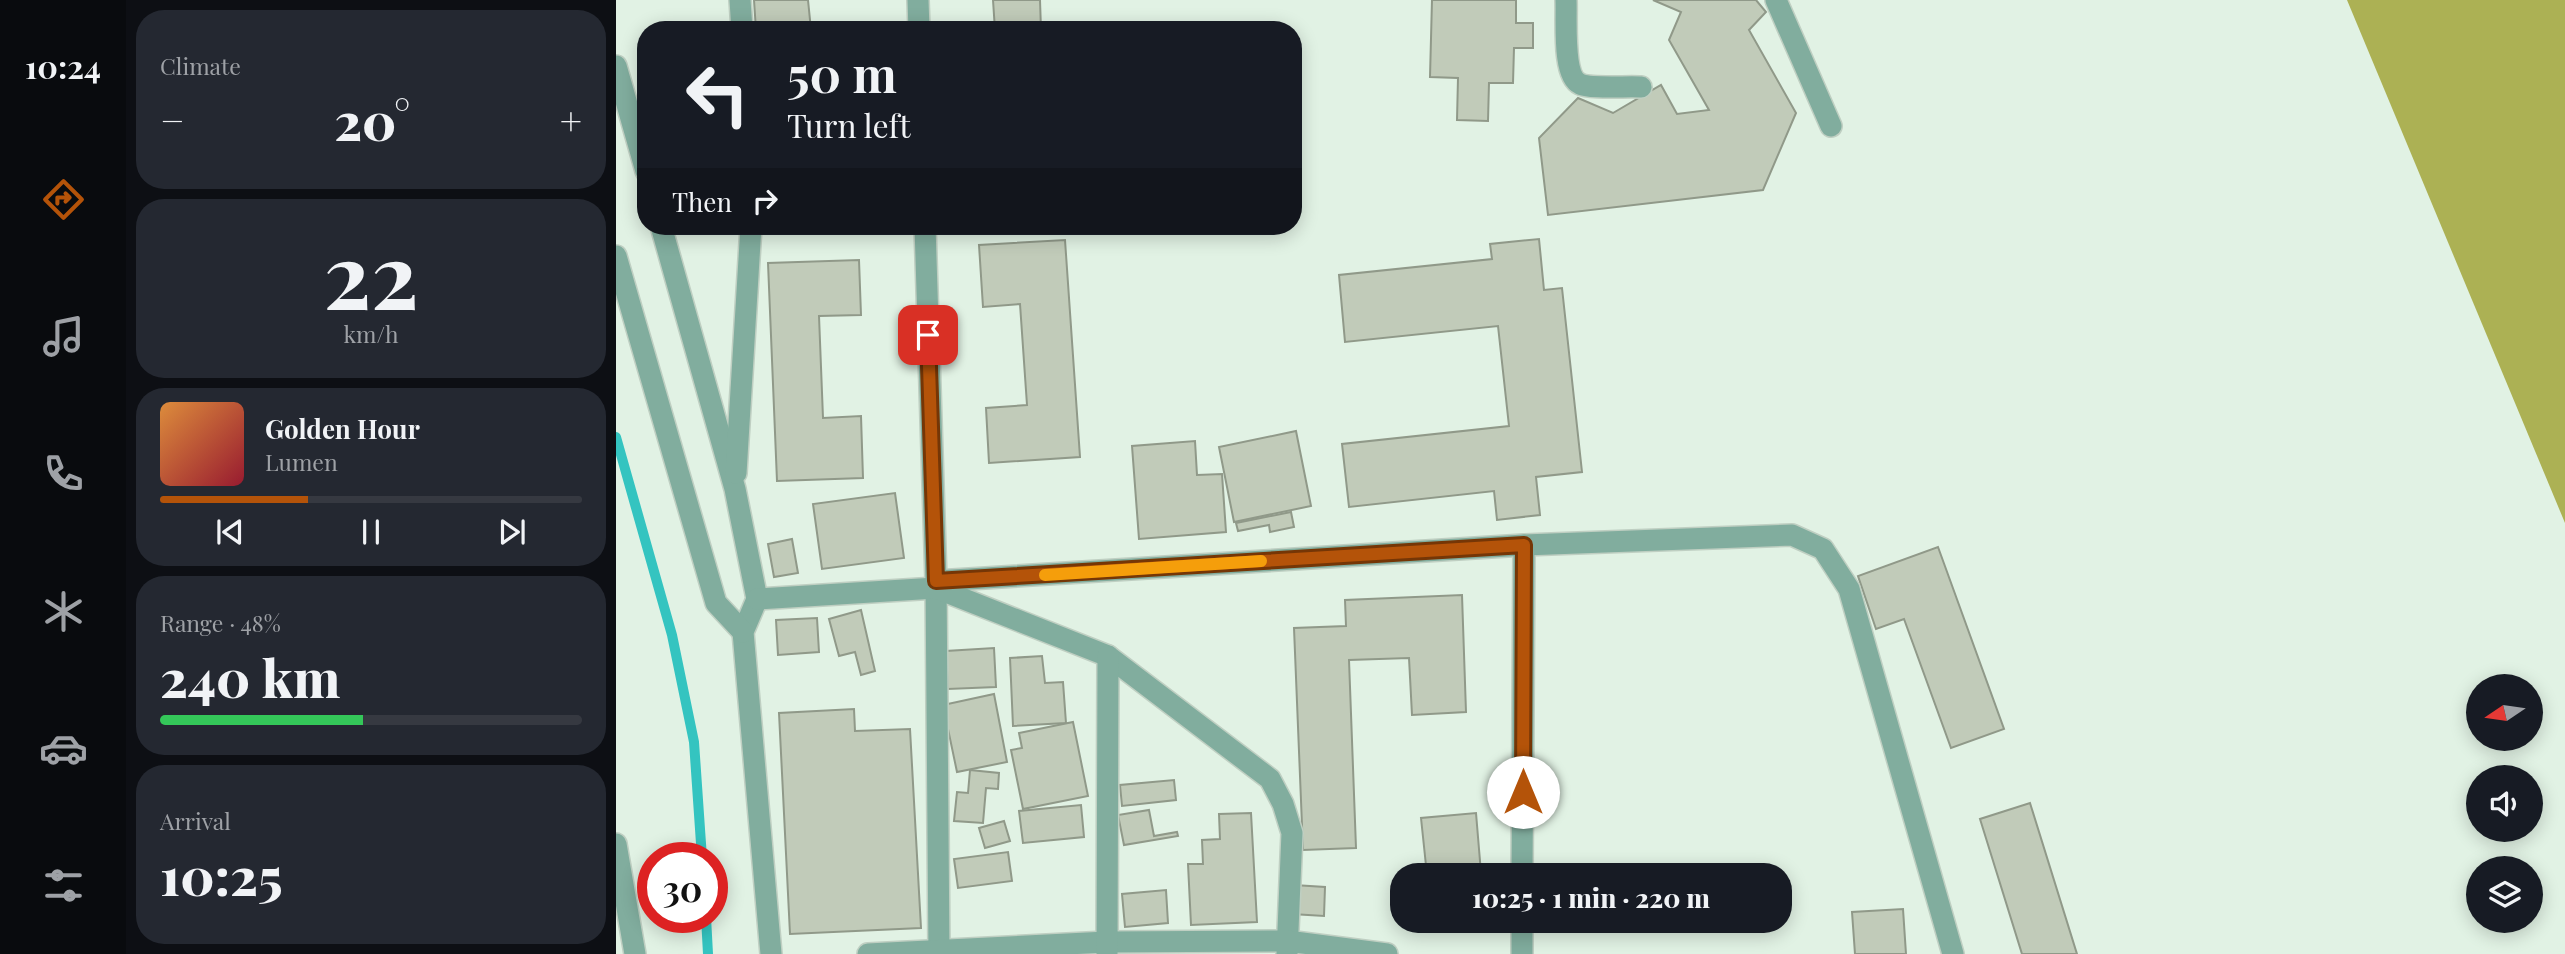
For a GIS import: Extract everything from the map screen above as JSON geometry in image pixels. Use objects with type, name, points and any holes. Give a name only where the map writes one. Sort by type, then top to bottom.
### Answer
[{"type":"street","points":[[740,0],[741,21]]},
{"type":"street","points":[[918,0],[919,21]]},
{"type":"street","points":[[1566,0],[1568,66],[1572,78],[1581,85],[1641,86]]},
{"type":"street","points":[[1776,0],[1831,126]]},
{"type":"street","points":[[616,66],[637,140]]},
{"type":"street","points":[[664,235],[736,489],[757,599],[743,632],[771,954]]},
{"type":"street","points":[[736,489],[750,235]]},
{"type":"street","points":[[925,235],[936,584],[939,952]]},
{"type":"street","points":[[616,256],[716,603],[743,632]]},
{"type":"street","points":[[757,599],[936,584],[1524,545],[1792,535],[1823,549],[1849,589],[1953,954]]},
{"type":"street","points":[[1522,863],[1524,545]]},
{"type":"street","points":[[936,584],[1108,656],[1270,779],[1283,804],[1292,833],[1287,947]]},
{"type":"street","points":[[1107,948],[1108,656]]},
{"type":"street","points":[[616,844],[632,954]]},
{"type":"street","points":[[1522,933],[1522,954]]},
{"type":"street","points":[[867,954],[1287,947],[1387,954]]},
{"type":"green space","points":[[2347,0],[2565,0],[2565,523]]},
{"type":"building","points":[[754,0],[808,0],[810,21],[755,21]]},
{"type":"building","points":[[993,0],[1040,0],[1041,21],[994,21]]},
{"type":"building","points":[[1432,0],[1516,0],[1516,23],[1533,23],[1533,48],[1514,48],[1513,83],[1489,83],[1488,121],[1457,120],[1458,78],[1430,77]]},
{"type":"building","points":[[1653,0],[1756,0],[1766,12],[1749,30],[1796,113],[1763,190],[1548,215],[1539,138],[1578,98],[1613,113],[1661,85],[1677,114],[1709,110],[1669,40],[1681,12]]},
{"type":"building","points":[[1539,239],[1544,290],[1562,288],[1582,472],[1536,477],[1540,515],[1497,520],[1494,491],[1349,507],[1342,444],[1509,426],[1498,326],[1345,342],[1339,275],[1492,259],[1490,244]]},
{"type":"building","points":[[1065,240],[1080,457],[989,463],[986,408],[1027,405],[1020,304],[983,307],[979,245]]},
{"type":"building","points":[[859,260],[861,315],[819,316],[823,418],[861,416],[863,478],[777,481],[768,263]]},
{"type":"building","points":[[1296,431],[1311,506],[1234,522],[1219,447]]},
{"type":"building","points":[[1195,441],[1197,475],[1222,474],[1226,532],[1139,539],[1132,446]]},
{"type":"building","points":[[895,493],[904,558],[822,569],[813,504]]},
{"type":"building","points":[[1291,512],[1294,527],[1270,532],[1269,525],[1238,531],[1236,523]]},
{"type":"building","points":[[792,539],[798,573],[774,577],[768,544]]},
{"type":"building","points":[[1938,547],[2004,729],[1951,748],[1904,619],[1876,629],[1858,576]]},
{"type":"building","points":[[1462,595],[1466,712],[1412,715],[1409,658],[1349,660],[1356,848],[1303,850],[1294,628],[1346,626],[1345,600]]},
{"type":"building","points":[[861,610],[875,671],[861,675],[855,652],[839,656],[829,619]]},
{"type":"building","points":[[817,618],[819,652],[778,655],[776,620]]},
{"type":"building","points":[[994,648],[996,687],[948,689],[946,651]]},
{"type":"building","points":[[1042,656],[1045,683],[1063,682],[1066,723],[1013,726],[1010,658]]},
{"type":"building","points":[[994,694],[1007,762],[957,772],[943,705]]},
{"type":"building","points":[[854,709],[855,731],[910,729],[921,928],[790,934],[779,713]]},
{"type":"building","points":[[1073,722],[1088,796],[1023,809],[1011,750],[1022,748],[1019,733]]},
{"type":"building","points":[[970,770],[999,773],[998,789],[986,788],[983,823],[954,821],[957,792],[968,793]]},
{"type":"building","points":[[1174,780],[1176,800],[1122,806],[1120,785]]},
{"type":"building","points":[[2030,803],[2077,954],[2022,954],[1980,819]]},
{"type":"building","points":[[1081,805],[1084,837],[1023,843],[1019,811]]},
{"type":"building","points":[[1149,810],[1154,836],[1177,832],[1178,836],[1124,845],[1118,815]]},
{"type":"building","points":[[1251,813],[1257,922],[1191,925],[1188,864],[1203,864],[1202,840],[1220,839],[1219,814]]},
{"type":"building","points":[[1476,813],[1480,863],[1426,863],[1421,818]]},
{"type":"building","points":[[1004,821],[1010,841],[985,848],[979,828]]},
{"type":"building","points":[[1008,852],[1012,881],[958,888],[954,859]]},
{"type":"building","points":[[1294,885],[1325,887],[1324,916],[1292,914]]},
{"type":"building","points":[[1166,890],[1168,923],[1125,927],[1122,894]]},
{"type":"building","points":[[1903,909],[1906,954],[1855,954],[1852,912]]},
{"type":"waterway","points":[[616,437],[672,635],[694,742],[701,842]]},
{"type":"waterway","points":[[707,933],[708,954]]},
{"type":"slow traffic","points":[[1045,575],[1261,561]]},
{"type":"route","points":[[928,335],[936,581],[1524,545],[1523,792]]}]
